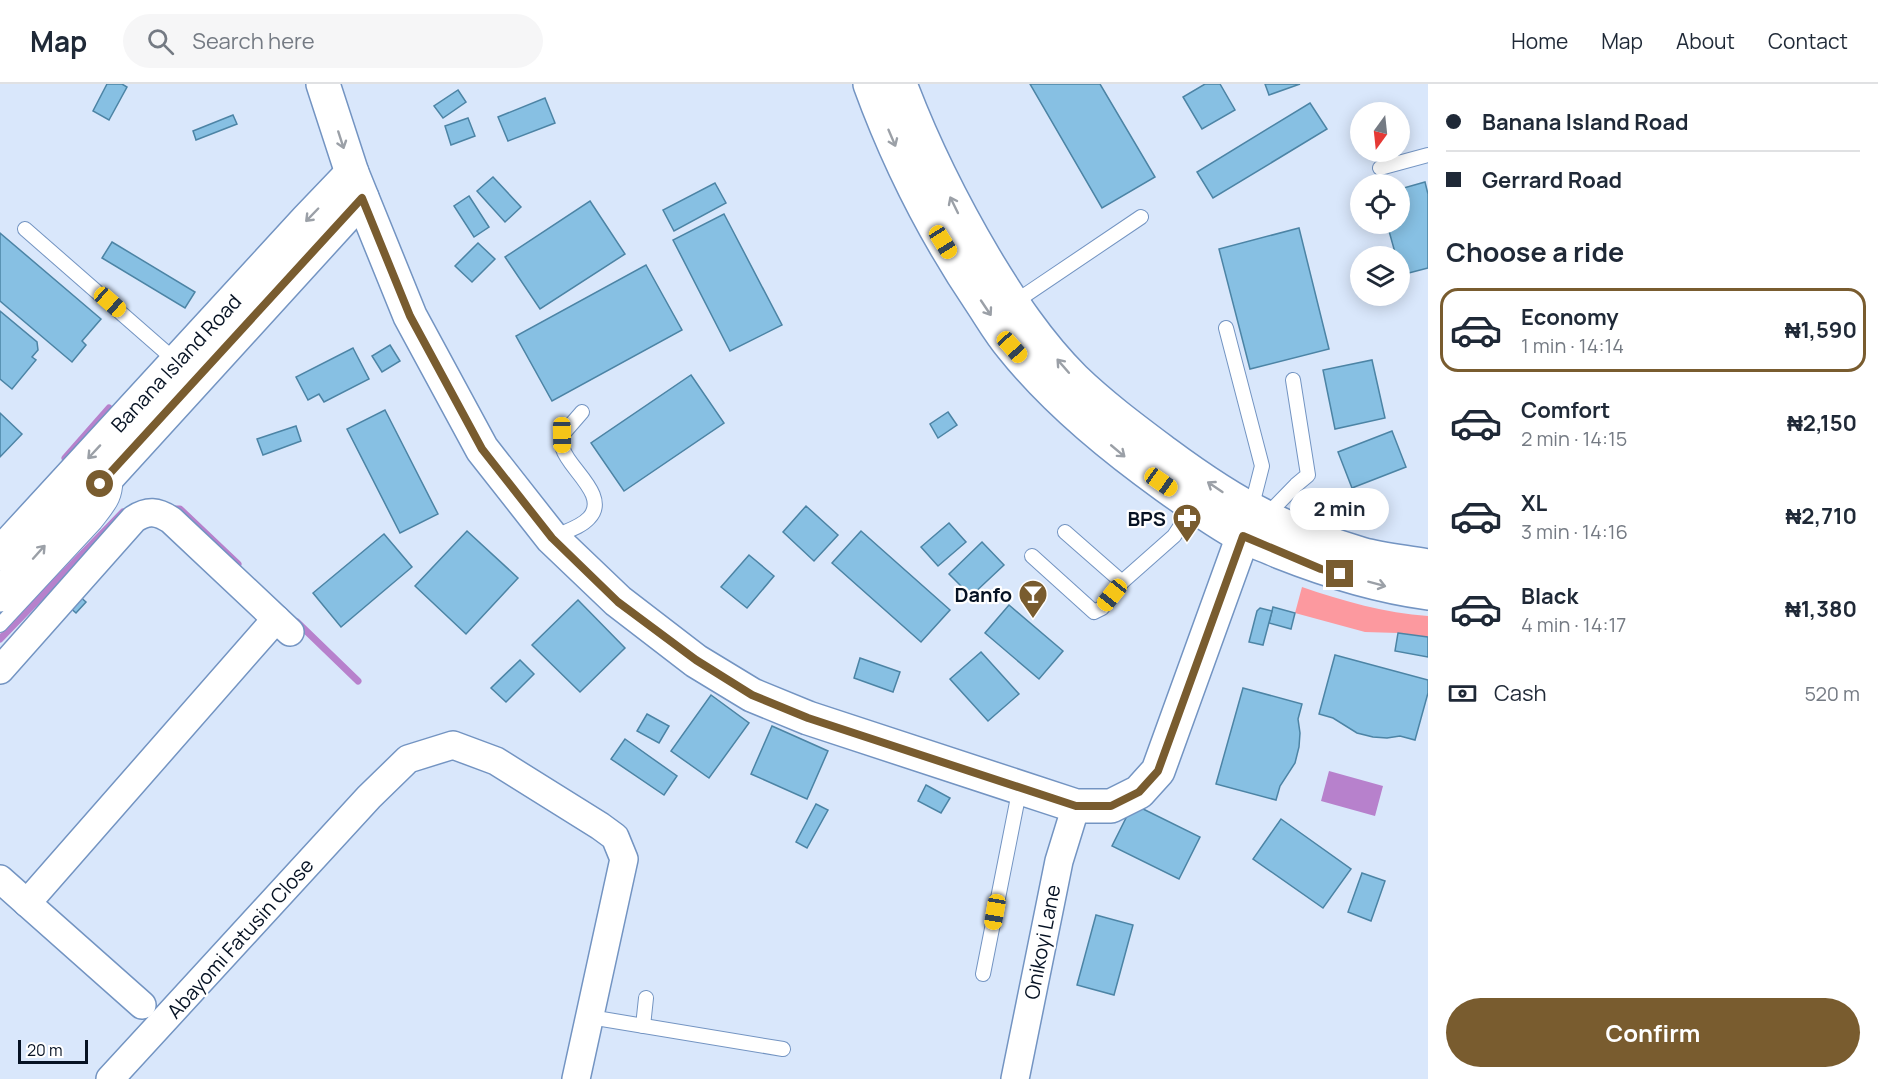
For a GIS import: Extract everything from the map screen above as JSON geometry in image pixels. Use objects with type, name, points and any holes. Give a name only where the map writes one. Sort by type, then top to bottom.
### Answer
[{"type":"street","points":[[323,84],[357,186],[410,316],[482,449],[552,538],[618,602],[696,660],[752,695],[808,718],[1076,806],[1111,806],[1139,792],[1158,771],[1253,521]]},
{"type":"street","points":[[870,84],[901,160],[932,224],[966,280],[1012,347],[1089,427],[1194,506],[1318,539],[1364,555],[1428,566]]},
{"type":"street","points":[[900,84],[956,210],[1012,304],[1073,378],[1114,415],[1253,521],[1321,569],[1394,589],[1428,593]]},
{"type":"street","name":"Banana Island Road","points":[[0,554],[177,362],[357,186]]},
{"type":"street","name":"Banana Island Road","points":[[0,595],[115,468],[357,186]]},
{"type":"street","points":[[0,670],[134,519],[152,511],[171,520],[283,626],[27,903]]},
{"type":"street","name":"Abayomi Fatusin Close","points":[[110,1079],[369,797],[408,759],[453,745],[496,761],[615,837],[624,859],[590,1017]]},
{"type":"street","name":"Onikoyi Lane","points":[[1015,1079],[1059,861],[1076,806]]},
{"type":"street","points":[[0,879],[142,1005]]},
{"type":"street","points":[[576,1079],[590,1017]]},
{"type":"lane","points":[[1380,168],[1428,155]]},
{"type":"lane","points":[[1012,304],[1141,217]]},
{"type":"lane","points":[[25,229],[177,362]]},
{"type":"lane","points":[[1226,328],[1262,466],[1253,521]]},
{"type":"lane","points":[[1253,521],[1308,475],[1293,380]]},
{"type":"lane","points":[[552,538],[590,518],[593,510],[594,499],[588,484],[563,449],[562,435],[582,412]]},
{"type":"lane","points":[[0,625],[95,523],[107,507],[116,491],[115,468]]},
{"type":"lane","points":[[1032,556],[1094,612],[1102,608],[1122,582],[1174,536],[1194,506]]},
{"type":"lane","points":[[1065,532],[1122,582]]},
{"type":"lane","points":[[983,974],[1020,787]]},
{"type":"lane","points":[[643,1026],[646,998]]},
{"type":"lane","points":[[590,1017],[783,1049]]},
{"type":"shaded area","points":[[1302,587],[1364,606],[1428,616],[1428,637],[1365,632],[1295,613]]},
{"type":"shaded area","points":[[1329,771],[1383,786],[1375,816],[1321,801]]},
{"type":"building","points":[[107,84],[122,84],[127,87],[109,120],[93,111]]},
{"type":"building","points":[[1030,84],[1100,84],[1155,177],[1102,208]]},
{"type":"building","points":[[1205,84],[1220,84],[1235,110],[1202,129],[1183,97]]},
{"type":"building","points":[[1265,84],[1300,84],[1269,95]]},
{"type":"building","points":[[458,90],[466,102],[443,118],[434,106]]},
{"type":"building","points":[[545,98],[555,123],[508,141],[498,117]]},
{"type":"building","points":[[1310,103],[1327,129],[1213,198],[1197,172]]},
{"type":"building","points":[[233,115],[237,124],[196,140],[193,131]]},
{"type":"building","points":[[468,118],[475,136],[451,145],[445,126]]},
{"type":"building","points":[[493,177],[521,207],[505,222],[477,191]]},
{"type":"building","points":[[1425,182],[1428,194],[1428,268],[1410,273],[1410,246],[1393,246],[1390,234],[1410,234],[1410,186]]},
{"type":"building","points":[[715,183],[726,203],[674,231],[663,210]]},
{"type":"building","points":[[469,196],[489,227],[474,237],[454,206]]},
{"type":"building","points":[[590,201],[625,254],[540,309],[505,257]]},
{"type":"building","points":[[724,214],[782,325],[730,351],[673,240]]},
{"type":"building","points":[[1299,228],[1329,349],[1250,369],[1219,249]]},
{"type":"building","points":[[0,233],[101,319],[82,341],[86,345],[72,362],[0,301]]},
{"type":"building","points":[[112,242],[195,292],[185,308],[102,258]]},
{"type":"building","points":[[478,243],[495,259],[472,282],[455,266]]},
{"type":"building","points":[[646,265],[682,330],[552,401],[516,336]]},
{"type":"building","points":[[0,311],[37,342],[38,350],[32,357],[36,360],[12,389],[0,379]]},
{"type":"building","points":[[390,345],[400,361],[382,372],[372,356]]},
{"type":"building","points":[[353,348],[369,379],[324,402],[319,394],[308,400],[296,377]]},
{"type":"building","points":[[1372,360],[1385,418],[1335,429],[1323,370]]},
{"type":"building","points":[[691,375],[724,423],[624,491],[591,443]]},
{"type":"building","points":[[385,410],[438,514],[400,533],[347,429]]},
{"type":"building","points":[[948,412],[957,425],[938,438],[930,424]]},
{"type":"building","points":[[0,413],[22,434],[0,457]]},
{"type":"building","points":[[296,426],[301,441],[263,455],[257,439]]},
{"type":"building","points":[[1392,431],[1406,467],[1352,488],[1338,452]]},
{"type":"building","points":[[806,506],[838,535],[814,561],[783,532]]},
{"type":"building","points":[[949,523],[966,542],[938,566],[921,547]]},
{"type":"building","points":[[467,531],[518,578],[466,634],[415,586]]},
{"type":"building","points":[[861,531],[950,610],[921,642],[832,563]]},
{"type":"building","points":[[384,534],[412,567],[341,627],[313,593]]},
{"type":"building","points":[[982,542],[1004,565],[971,596],[949,574]]},
{"type":"building","points":[[749,555],[774,576],[747,608],[721,587]]},
{"type":"building","points":[[77,594],[86,602],[76,613],[67,605]]},
{"type":"building","points":[[578,600],[625,648],[580,692],[532,645]]},
{"type":"building","points":[[1009,605],[1063,651],[1039,679],[985,633]]},
{"type":"building","points":[[1273,607],[1295,613],[1291,629],[1269,623]]},
{"type":"building","points":[[1260,608],[1272,611],[1263,645],[1249,642],[1257,611]]},
{"type":"building","points":[[1398,633],[1428,637],[1428,657],[1395,651]]},
{"type":"building","points":[[981,652],[1019,694],[988,721],[950,679]]},
{"type":"building","points":[[1335,655],[1428,680],[1428,693],[1415,740],[1400,736],[1387,738],[1357,733],[1333,718],[1319,714]]},
{"type":"building","points":[[860,658],[900,672],[893,692],[854,678]]},
{"type":"building","points":[[520,660],[534,674],[506,702],[491,688]]},
{"type":"building","points":[[1243,688],[1302,704],[1298,719],[1300,733],[1295,763],[1280,786],[1276,800],[1216,784]]},
{"type":"building","points":[[711,695],[749,723],[709,778],[671,751]]},
{"type":"building","points":[[647,714],[669,726],[659,743],[637,731]]},
{"type":"building","points":[[772,726],[828,751],[807,799],[751,774]]},
{"type":"building","points":[[625,739],[677,776],[664,795],[611,759]]},
{"type":"building","points":[[926,785],[950,798],[941,813],[918,801]]},
{"type":"building","points":[[816,804],[828,810],[807,848],[796,842]]},
{"type":"building","points":[[1133,804],[1200,837],[1179,879],[1112,846]]},
{"type":"building","points":[[1281,819],[1351,869],[1323,908],[1253,859]]},
{"type":"building","points":[[1362,873],[1385,881],[1371,921],[1348,912]]},
{"type":"building","points":[[1096,915],[1133,925],[1114,995],[1077,985]]},
{"type":"waterway","points":[[65,458],[109,408]]},
{"type":"waterway","points":[[169,509],[180,509],[238,564]]},
{"type":"waterway","points":[[0,639],[123,512]]},
{"type":"waterway","points":[[297,622],[358,681]]},
{"type":"place","name":"BPS","points":[[1187,544]]},
{"type":"place","name":"Danfo","points":[[1033,620]]},
{"type":"route","points":[[100,484],[362,198],[410,316],[482,449],[552,538],[618,602],[696,660],[752,695],[808,718],[1076,806],[1111,806],[1139,792],[1158,771],[1243,536],[1321,569],[1340,574]]}]
